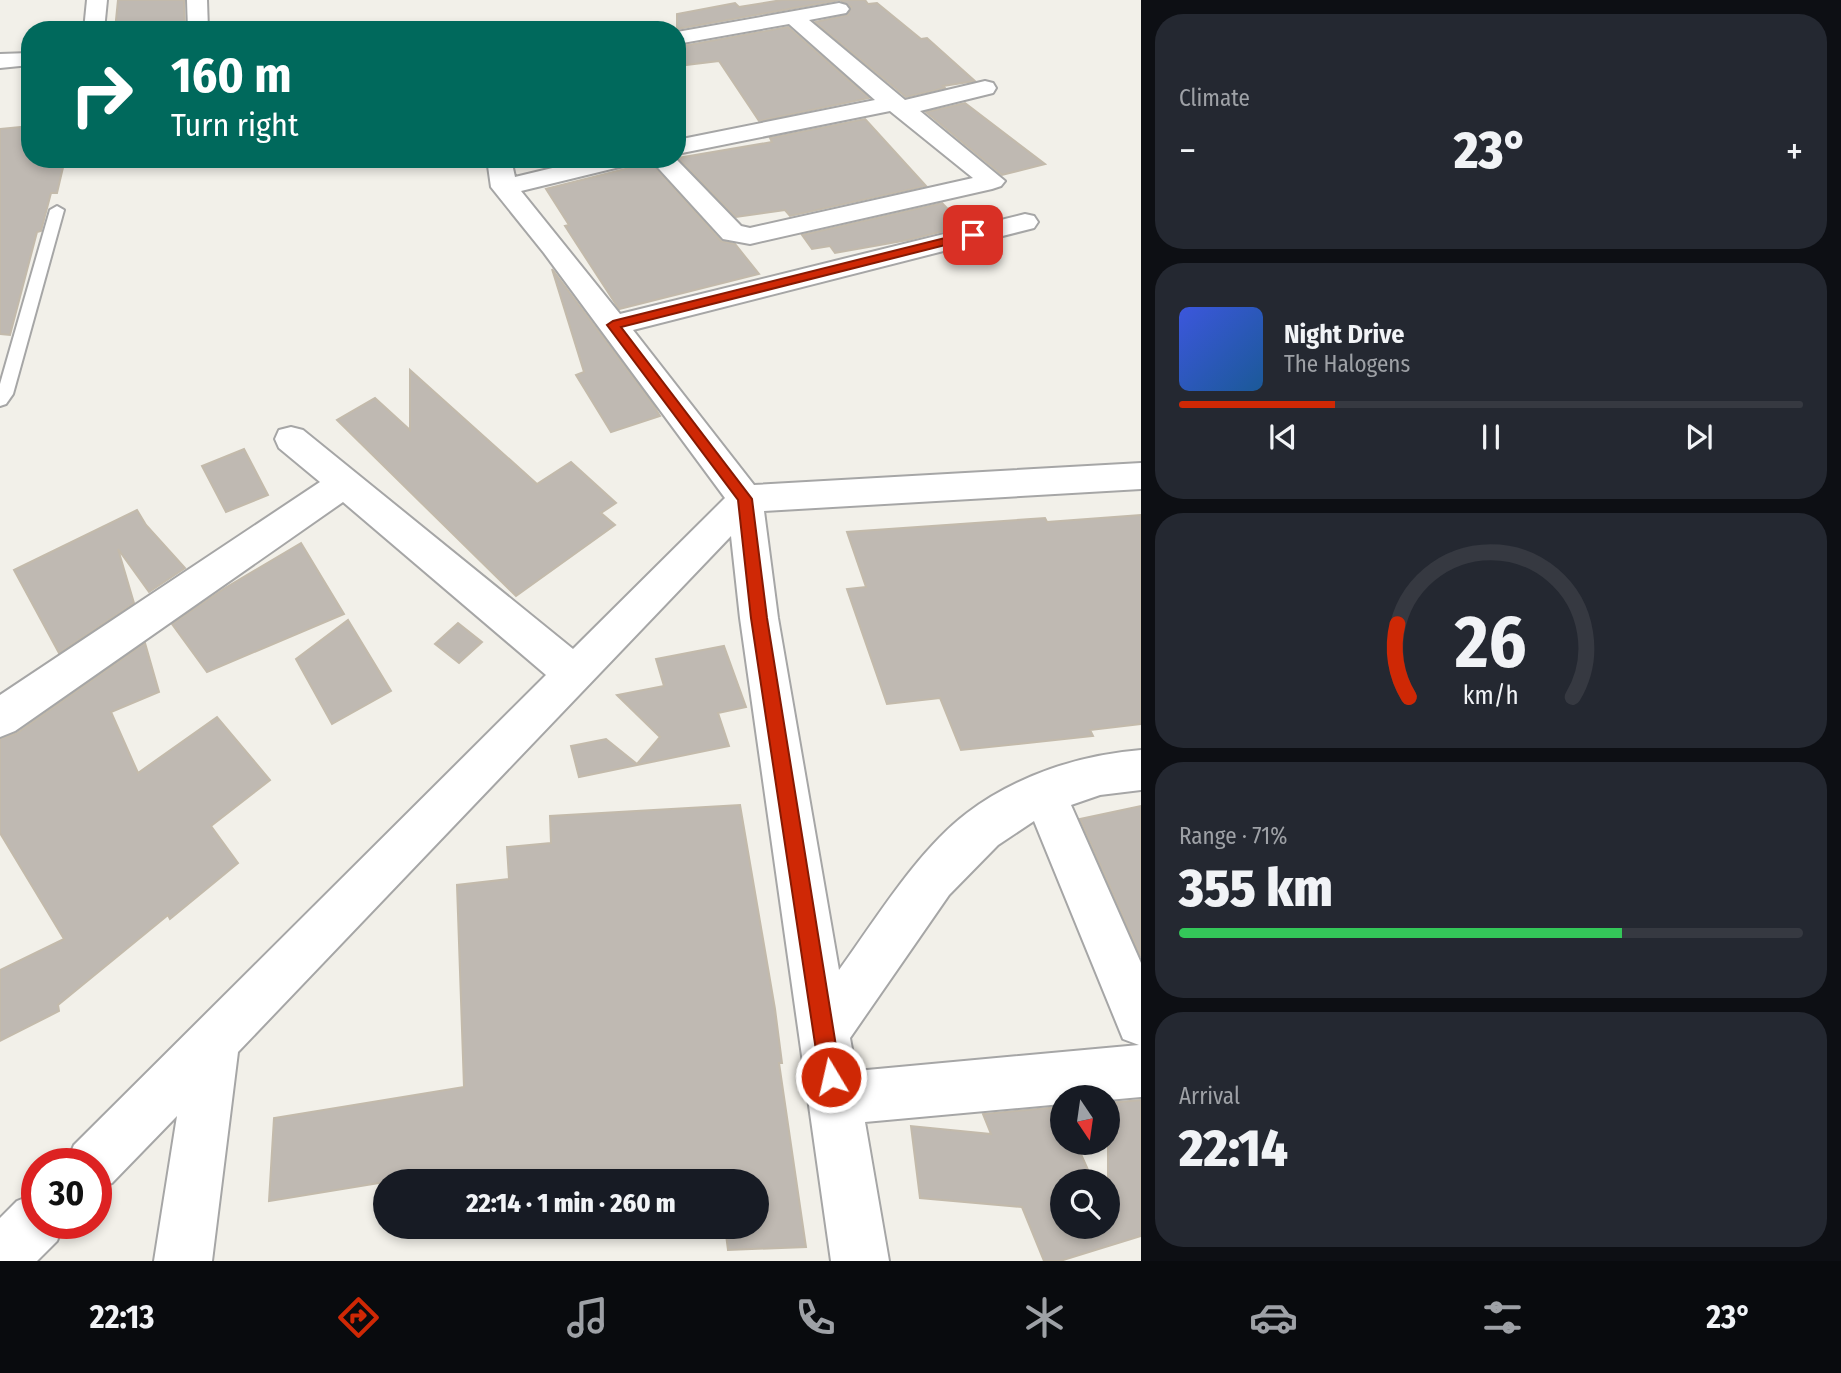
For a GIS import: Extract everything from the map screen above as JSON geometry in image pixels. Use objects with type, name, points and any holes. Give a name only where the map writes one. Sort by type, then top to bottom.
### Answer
[{"type":"street","points":[[95,21],[97,0]]},
{"type":"street","points":[[197,0],[198,21]]},
{"type":"street","points":[[686,36],[839,9]]},
{"type":"street","points":[[671,168],[732,233],[750,236],[992,181],[897,106],[794,18]]},
{"type":"street","points":[[0,61],[21,60]]},
{"type":"street","points":[[686,145],[985,88]]},
{"type":"street","points":[[545,168],[502,173],[745,499],[759,618],[860,1261]]},
{"type":"street","points":[[613,325],[1025,222]]},
{"type":"street","points":[[291,439],[573,674]]},
{"type":"street","points":[[108,1148],[745,499],[1141,476]]},
{"type":"street","points":[[0,718],[345,483]]},
{"type":"street","points":[[824,1033],[933,878],[982,829],[1033,796],[1100,774],[1141,770]]},
{"type":"street","points":[[1044,793],[1141,1021]]},
{"type":"street","points":[[183,1261],[214,1039]]},
{"type":"street","points":[[834,1099],[1141,1071]]},
{"type":"street","points":[[0,1258],[21,1237]]},
{"type":"lane","points":[[0,400],[5,394],[57,210]]},
{"type":"building","points":[[118,0],[184,0],[185,21],[116,21]]},
{"type":"building","points":[[782,0],[840,0],[686,27],[686,21],[677,21],[677,14],[735,3],[739,7]]},
{"type":"building","points":[[840,0],[877,3],[921,39],[927,38],[975,81],[943,86],[945,88],[906,97],[815,22],[848,15],[851,7]]},
{"type":"building","points":[[788,27],[869,98],[759,121],[719,61],[686,65],[686,45]]},
{"type":"building","points":[[965,103],[1045,164],[1002,175],[926,112]]},
{"type":"building","points":[[865,119],[926,186],[790,216],[785,210],[736,217],[686,166],[686,157],[772,142],[770,138]]},
{"type":"building","points":[[21,127],[21,168],[63,168],[57,193],[51,193],[41,231],[37,232],[10,335],[0,334],[0,129]]},
{"type":"building","points":[[629,168],[656,168],[721,241],[735,244],[759,274],[619,309],[565,226],[569,225],[546,189]]},
{"type":"building","points":[[942,203],[964,226],[908,240],[835,253],[830,246],[812,249],[802,235]]},
{"type":"building","points":[[552,269],[660,416],[611,432],[576,375],[584,372]]},
{"type":"building","points":[[410,370],[537,484],[571,462],[616,503],[601,513],[615,525],[516,596],[337,420],[375,398],[410,430]]},
{"type":"building","points":[[244,449],[268,495],[226,512],[202,466]]},
{"type":"building","points":[[137,510],[146,525],[185,568],[149,592],[118,549],[134,603],[59,653],[14,570]]},
{"type":"building","points":[[1141,515],[1141,724],[1090,730],[1093,736],[961,750],[940,698],[887,704],[847,589],[866,587],[847,532],[1045,518],[1047,522]]},
{"type":"building","points":[[301,543],[344,614],[207,672],[172,624],[225,588]]},
{"type":"building","points":[[348,620],[391,691],[332,724],[296,659]]},
{"type":"building","points":[[458,623],[482,642],[459,663],[435,644]]},
{"type":"building","points":[[145,643],[159,692],[111,712],[138,773],[217,717],[270,780],[211,826],[238,863],[170,919],[168,915],[58,1005],[59,1011],[0,1041],[0,970],[64,939],[0,833],[0,739],[17,733]]},
{"type":"building","points":[[724,646],[746,707],[718,713],[729,746],[579,777],[571,746],[606,739],[637,764],[660,737],[617,695],[664,686],[656,659]]},
{"type":"building","points":[[740,805],[775,1009],[782,1063],[779,1063],[806,1247],[728,1250],[727,1239],[769,1239],[769,1169],[373,1169],[373,1184],[269,1201],[274,1118],[464,1087],[457,885],[509,879],[507,847],[551,843],[550,816]]},
{"type":"building","points":[[1141,806],[1141,957],[1080,819]]},
{"type":"building","points":[[1141,1100],[1141,1236],[1060,1261],[1044,1261],[1022,1207],[920,1198],[911,1126],[991,1134],[983,1114],[1050,1108],[1050,1155],[1081,1155],[1088,1169],[1050,1169],[1050,1239],[1120,1239],[1120,1169],[1108,1169],[1108,1155],[1120,1155],[1120,1102]]},
{"type":"route","points":[[831,1077],[759,618],[745,499],[613,325],[973,235]]}]
